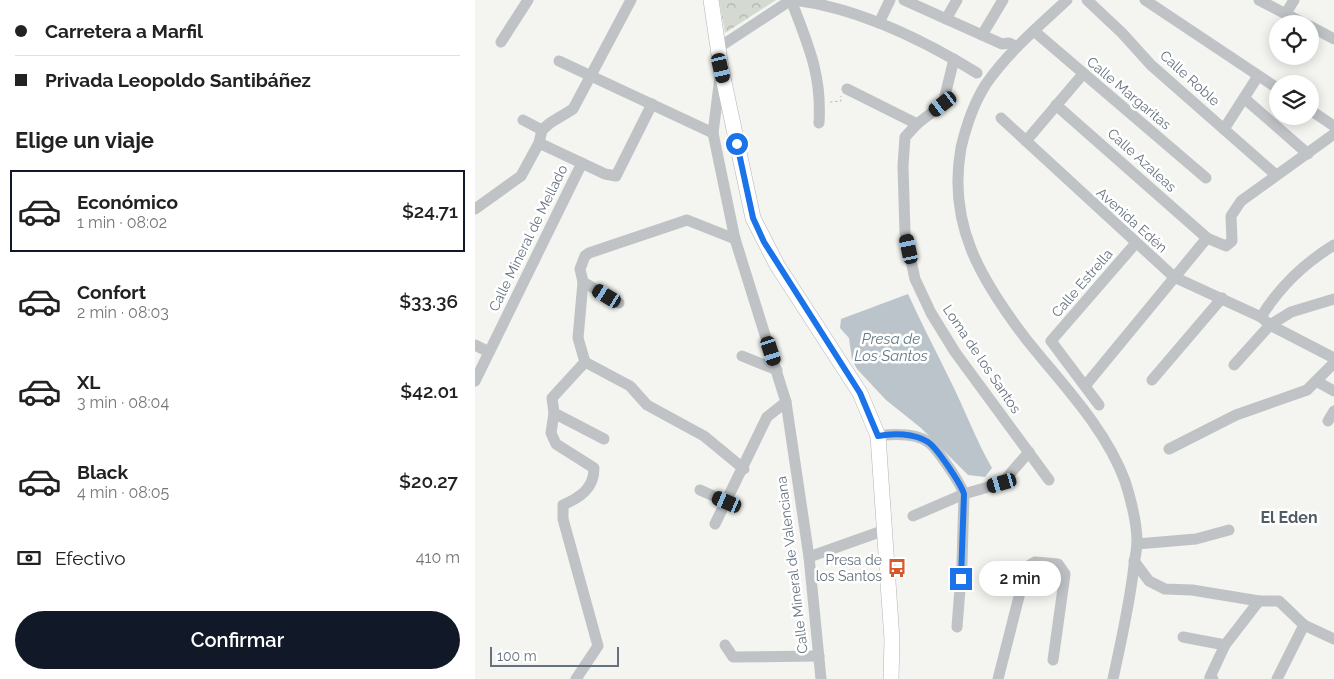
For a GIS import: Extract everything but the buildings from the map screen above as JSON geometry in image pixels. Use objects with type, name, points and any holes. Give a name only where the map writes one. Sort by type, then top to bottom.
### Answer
[{"type":"main road","points":[[711,0],[721,68],[753,218],[764,242],[860,393],[878,436],[892,640],[891,679]]},
{"type":"street","points":[[501,42],[528,0]]},
{"type":"street","points":[[475,209],[521,176],[539,143],[543,130],[550,123],[573,110],[631,0]]},
{"type":"street","points":[[718,48],[792,0],[839,8],[879,24],[954,59],[977,73]]},
{"type":"street","points":[[792,0],[817,71],[820,104],[819,123]]},
{"type":"street","points":[[879,24],[890,0]]},
{"type":"street","points":[[904,0],[1002,44],[1009,43],[1017,47]]},
{"type":"street","points":[[946,19],[957,0]]},
{"type":"street","points":[[982,35],[1003,0]]},
{"type":"street","points":[[1067,0],[1017,47],[986,84],[971,114],[964,136],[957,171],[957,200],[963,226],[982,272],[1003,308],[1075,398],[1115,460],[1125,482],[1134,517],[1137,544],[1132,587],[1113,679]]},
{"type":"street","name":"Calle Roble","points":[[1087,0],[1122,33],[1151,65],[1276,175]]},
{"type":"street","points":[[1145,0],[1269,83]]},
{"type":"street","points":[[1259,0],[1289,15]]},
{"type":"street","points":[[1286,13],[1294,0]]},
{"type":"street","name":"Calle Margaritas","points":[[1034,31],[1206,178]]},
{"type":"street","points":[[1319,31],[1333,38]]},
{"type":"street","name":"Loma de los Santos","points":[[954,59],[943,104],[917,124],[905,137],[903,166],[905,233],[915,279],[931,313],[955,352],[1049,480]]},
{"type":"street","points":[[559,61],[713,133]]},
{"type":"street","name":"Calle Mineral de Valenciana","points":[[721,68],[713,133],[735,239],[786,402],[809,558],[821,679]]},
{"type":"street","points":[[1026,142],[1083,74]]},
{"type":"street","points":[[1224,129],[1258,76]]},
{"type":"street","points":[[847,89],[917,124]]},
{"type":"street","points":[[1244,98],[1308,154]]},
{"type":"street","points":[[539,143],[605,174],[616,176],[652,104]]},
{"type":"street","name":"Calle Azaleas","points":[[1056,105],[1207,238]]},
{"type":"street","points":[[1319,116],[1334,126]]},
{"type":"street","name":"Avenida Edén","points":[[1001,118],[1135,244],[1174,277],[1222,298],[1334,358]]},
{"type":"street","points":[[523,120],[543,130]]},
{"type":"street","points":[[1099,406],[1085,386],[1207,238],[1226,246],[1232,241],[1231,216],[1241,201],[1334,134]]},
{"type":"street","name":"Calle Mineral de Mellado","points":[[475,381],[582,163]]},
{"type":"street","points":[[723,183],[745,180]]},
{"type":"street","points":[[735,239],[687,220],[589,253],[585,256],[580,269],[583,282],[578,338],[585,362],[630,386],[647,405],[704,436],[744,469]]},
{"type":"street","name":"Calle Estrella","points":[[1085,386],[1051,341],[1135,244]]},
{"type":"street","points":[[1235,365],[1265,321],[1286,281],[1314,257],[1334,245]]},
{"type":"street","points":[[583,282],[619,303]]},
{"type":"street","points":[[1153,380],[1222,298]]},
{"type":"street","points":[[1265,321],[1334,299]]},
{"type":"street","points":[[475,345],[489,352]]},
{"type":"street","points":[[742,356],[777,370]]},
{"type":"street","points":[[577,679],[599,646],[563,519],[563,505],[580,497],[594,480],[594,468],[556,444],[551,433],[554,413],[553,398],[585,362]]},
{"type":"street","points":[[1169,449],[1236,415],[1307,390],[1334,363]]},
{"type":"street","points":[[1316,381],[1334,391]]},
{"type":"street","points":[[715,524],[744,469],[767,417],[786,402]]},
{"type":"street","points":[[554,413],[603,439]]},
{"type":"street","points":[[878,436],[894,433],[928,442],[969,493]]},
{"type":"street","points":[[913,516],[969,493],[1002,483],[1029,452]]},
{"type":"street","points":[[699,490],[727,502]]},
{"type":"street","points":[[957,627],[969,493]]},
{"type":"street","points":[[809,558],[885,530]]},
{"type":"street","points":[[1137,544],[1196,539],[1229,530]]},
{"type":"street","points":[[1134,561],[1149,582],[1165,589],[1192,590],[1259,601],[1279,601],[1304,625],[1334,639]]},
{"type":"street","points":[[998,679],[1025,573],[1028,566],[1035,562],[1058,564],[1065,574],[1053,660]]},
{"type":"street","points":[[1213,679],[1209,677],[1225,645],[1259,601]]},
{"type":"street","points":[[1277,679],[1304,625]]},
{"type":"street","points":[[1183,637],[1225,645]]},
{"type":"street","points":[[725,645],[733,657],[819,656]]},
{"type":"path","points":[[820,104],[841,101],[841,87],[847,89]]},
{"type":"green space","points":[[719,0],[776,0],[725,33]]},
{"type":"water","name":"Presa de Los Santos","points":[[908,294],[992,468],[985,477],[968,475],[921,428],[886,400],[857,369],[852,360],[849,338],[840,328],[841,319]]},
{"type":"place","name":"Presa de los Santos","points":[[897,568]]},
{"type":"district","name":"El Eden","points":[[1289,517]]},
{"type":"route","points":[[737,144],[753,218],[764,242],[860,393],[872,417],[878,436],[894,433],[928,442],[961,485],[964,494],[961,579]]}]
